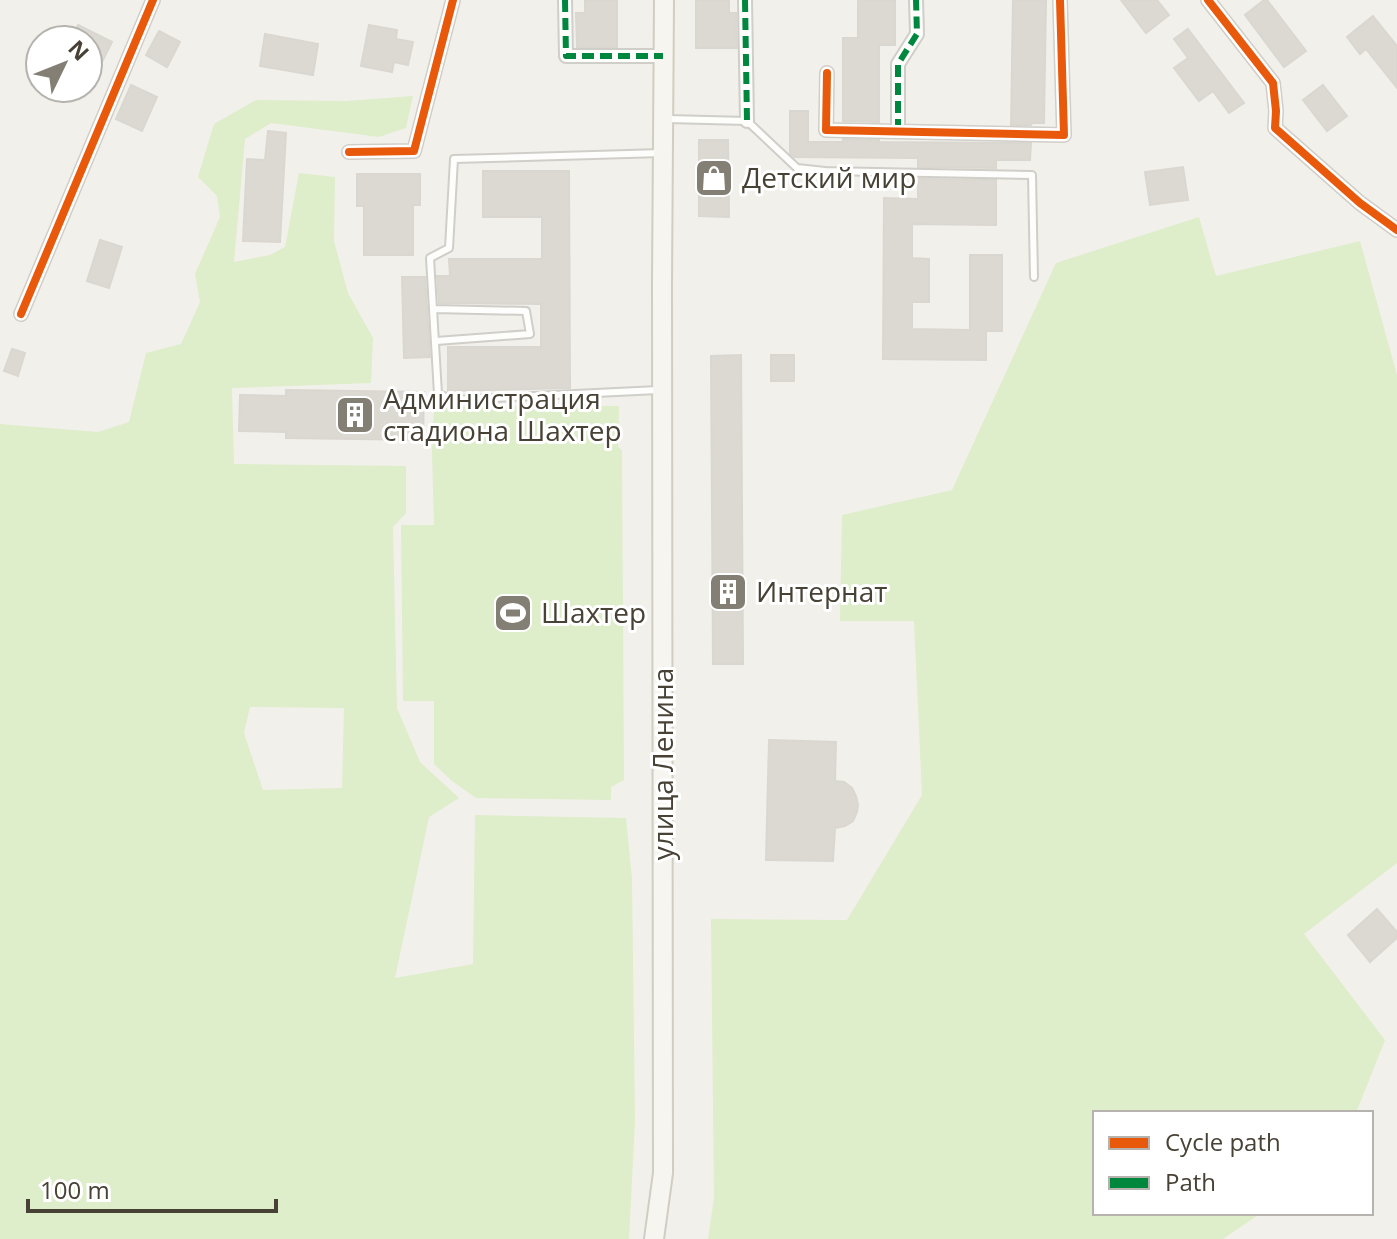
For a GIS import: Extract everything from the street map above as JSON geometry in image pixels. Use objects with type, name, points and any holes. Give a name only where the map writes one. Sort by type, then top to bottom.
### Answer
[{"type":"main road","name":"улица Ленина","points":[[654,1239],[663,1173],[664,0]]},
{"type":"street","points":[[21,314],[153,0]]},
{"type":"street","points":[[349,152],[414,151],[453,0]]},
{"type":"street","points":[[565,0],[566,56],[663,56]]},
{"type":"street","points":[[745,0],[747,121]]},
{"type":"street","points":[[898,131],[898,64],[917,34],[916,0]]},
{"type":"street","points":[[827,73],[826,130],[1064,135],[1060,0]]},
{"type":"street","points":[[1208,0],[1273,83],[1275,128],[1360,203],[1397,230]]},
{"type":"lane","points":[[663,119],[747,121],[797,168],[1032,175],[1034,277]]},
{"type":"lane","points":[[662,390],[454,400],[438,394],[430,258],[449,248],[454,159],[663,153]]},
{"type":"lane","points":[[434,309],[526,311],[530,334],[436,341]]},
{"type":"green space","points":[[413,96],[406,128],[379,137],[271,123],[245,139],[234,262],[270,255],[285,247],[299,173],[335,177],[334,241],[348,293],[373,338],[371,383],[232,388],[234,464],[406,466],[406,513],[393,527],[397,708],[420,762],[459,798],[429,817],[395,978],[473,964],[475,815],[626,818],[632,878],[635,1121],[629,1239],[0,1239],[0,424],[98,432],[129,422],[146,353],[181,344],[200,302],[195,274],[220,217],[217,196],[198,177],[214,124],[256,100],[346,101]],"holes":[[[250,707],[344,708],[342,788],[263,790],[244,733]]]},
{"type":"green space","points":[[1199,217],[1216,276],[1360,241],[1397,375],[1397,863],[1304,934],[1385,1040],[1357,1111],[1093,1111],[1093,1215],[1258,1215],[1223,1239],[708,1239],[714,1198],[711,919],[847,920],[922,795],[914,621],[840,621],[842,515],[952,490],[1056,263]]},
{"type":"green space","name":"Шахтер","points":[[619,406],[618,447],[622,450],[624,780],[611,787],[611,800],[476,798],[434,764],[434,701],[403,701],[401,525],[434,525],[434,407]]},
{"type":"building","points":[[585,0],[617,0],[617,47],[577,47],[576,13],[585,13]]},
{"type":"building","points":[[696,0],[729,0],[729,13],[736,13],[737,48],[696,48]]},
{"type":"building","points":[[858,0],[895,0],[895,45],[879,45],[879,122],[843,121],[843,38],[858,38]]},
{"type":"building","points":[[1013,0],[1046,0],[1044,123],[1011,125]]},
{"type":"building","points":[[1121,0],[1157,0],[1169,15],[1146,33]]},
{"type":"building","points":[[1264,0],[1306,51],[1284,67],[1245,15]]},
{"type":"building","points":[[1373,16],[1397,46],[1397,88],[1366,49],[1360,54],[1347,37]]},
{"type":"building","points":[[369,25],[397,30],[396,39],[413,42],[408,65],[394,62],[392,72],[361,66]]},
{"type":"building","points":[[1188,29],[1244,103],[1229,113],[1213,91],[1199,101],[1174,68],[1188,58],[1174,39]]},
{"type":"building","points":[[159,31],[180,42],[167,67],[146,55]]},
{"type":"building","points":[[265,34],[318,44],[313,75],[260,66]]},
{"type":"building","points":[[104,38],[112,42],[104,58]]},
{"type":"building","points":[[131,85],[157,97],[142,131],[116,119]]},
{"type":"building","points":[[1323,85],[1347,116],[1327,131],[1303,100]]},
{"type":"building","points":[[790,111],[808,111],[808,142],[843,142],[843,139],[1031,143],[1030,160],[996,160],[996,168],[918,167],[918,158],[794,157],[790,153]]},
{"type":"building","points":[[268,131],[286,133],[280,242],[243,241],[247,159],[265,160]]},
{"type":"building","name":"Детский мир","points":[[699,140],[728,140],[729,217],[699,216]]},
{"type":"building","points":[[1183,167],[1188,200],[1150,205],[1145,172]]},
{"type":"building","points":[[483,171],[569,171],[570,388],[448,391],[448,347],[541,347],[541,304],[439,303],[437,276],[450,276],[449,259],[542,259],[542,217],[483,217]]},
{"type":"building","points":[[357,174],[420,174],[420,205],[413,205],[413,255],[364,255],[364,206],[357,206]]},
{"type":"building","points":[[918,179],[996,180],[996,225],[912,224],[912,258],[929,259],[929,302],[912,302],[912,329],[970,330],[970,255],[1002,255],[1002,331],[986,331],[986,360],[883,359],[884,198],[918,199]]},
{"type":"building","points":[[100,240],[122,247],[109,288],[87,281]]},
{"type":"building","points":[[402,277],[425,277],[430,357],[404,358]]},
{"type":"building","points":[[12,349],[25,353],[18,376],[4,371]]},
{"type":"building","points":[[741,355],[743,664],[713,664],[711,356]]},
{"type":"building","points":[[771,355],[794,355],[794,381],[771,381]]},
{"type":"building","name":"Администрация стадиона Шахтер","points":[[286,390],[424,392],[423,440],[286,438],[286,432],[239,431],[240,395],[286,396]]},
{"type":"building","points":[[769,740],[836,742],[835,781],[844,782],[852,788],[858,805],[853,821],[835,828],[833,861],[766,860]]},
{"type":"building","points":[[1377,909],[1397,932],[1397,938],[1370,962],[1348,935]]},
{"type":"marked path","points":[[565,0],[566,56],[663,56]]},
{"type":"marked path","points":[[745,0],[747,121]]},
{"type":"marked path","points":[[898,131],[898,64],[917,34],[916,0]]},
{"type":"cycle path","points":[[21,314],[153,0]]},
{"type":"cycle path","points":[[349,152],[414,151],[453,0]]},
{"type":"cycle path","points":[[827,73],[826,130],[1064,135],[1060,0]]},
{"type":"cycle path","points":[[1208,0],[1273,83],[1275,128],[1360,203],[1397,230]]},
{"type":"place","name":"Детский мир","points":[[714,178]]},
{"type":"place","name":"Администрация стадиона Шахтер","points":[[355,415]]},
{"type":"place","name":"Интернат","points":[[728,592]]},
{"type":"place","name":"Шахтер","points":[[513,613]]}]
